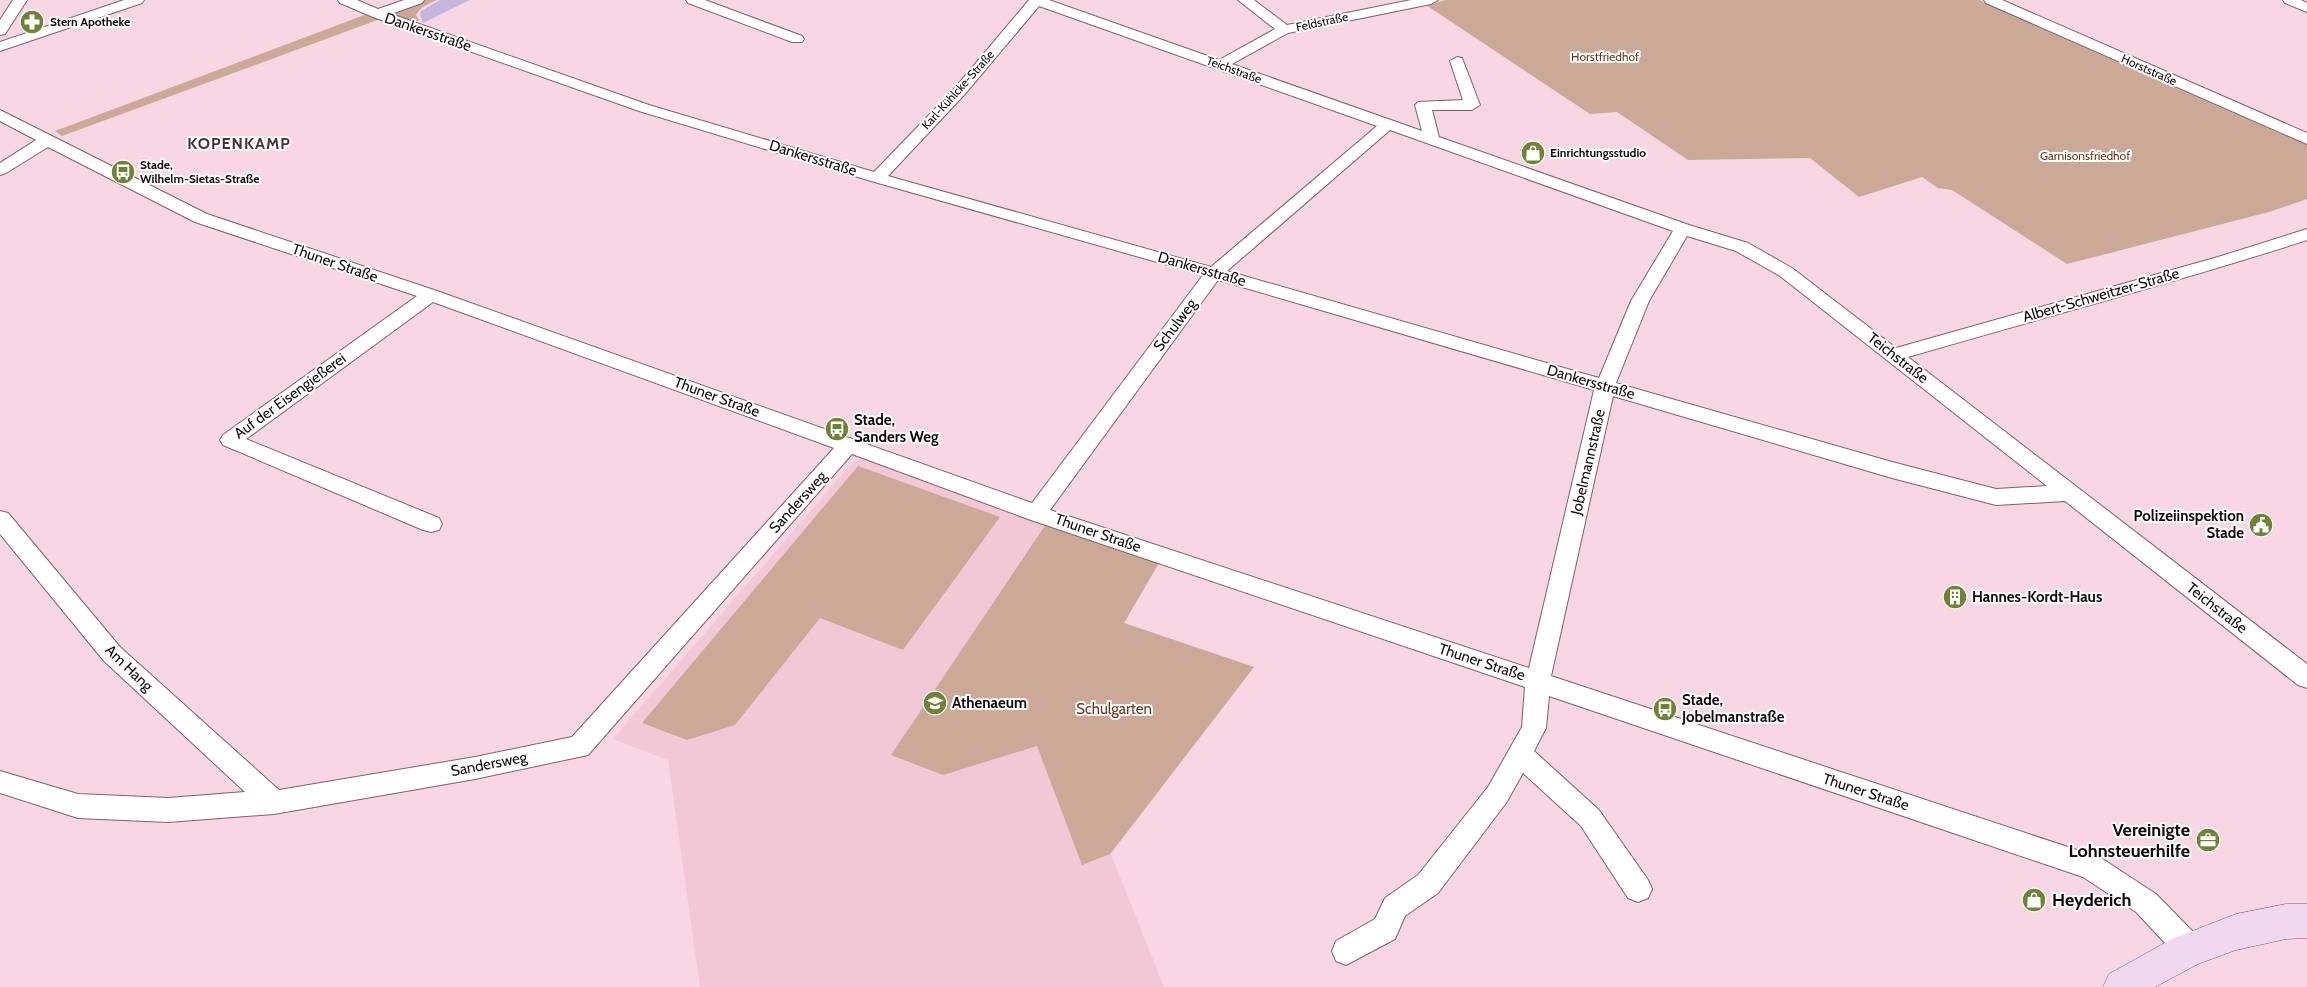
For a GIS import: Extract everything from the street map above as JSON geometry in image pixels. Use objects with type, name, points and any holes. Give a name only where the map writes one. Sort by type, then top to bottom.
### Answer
[{"type":"main road","points":[[2122,987],[2136,976],[2190,949],[2258,926],[2307,921]]},
{"type":"street","points":[[0,31],[20,0]]},
{"type":"street","points":[[0,47],[137,0]]},
{"type":"street","name":"Dankersstraße","points":[[345,0],[378,14],[644,108],[877,178],[1214,273],[1892,470],[1996,497],[2069,493]]},
{"type":"street","points":[[378,14],[417,0]]},
{"type":"street","points":[[694,0],[797,39]]},
{"type":"street","name":"Teichstraße","points":[[1037,0],[1683,229],[1742,247],[1786,272],[1895,355],[2307,678]]},
{"type":"street","name":"Karl-Kühlcke-Straße","points":[[877,178],[960,91],[1037,0]]},
{"type":"street","points":[[1245,0],[1284,30]]},
{"type":"street","name":"Feldstraße","points":[[1220,65],[1284,30],[1431,0]]},
{"type":"street","name":"Horststraße","points":[[1992,0],[2307,138]]},
{"type":"street","points":[[2290,0],[2307,8]]},
{"type":"street","points":[[1432,141],[1423,105],[1472,106],[1457,61]]},
{"type":"street","name":"Thuner Straße","points":[[0,115],[46,141],[201,218],[431,295],[849,444],[1036,513],[2090,866],[2146,903],[2190,949]]},
{"type":"street","name":"Schulweg","points":[[1036,513],[1214,273],[1387,125]]},
{"type":"street","points":[[0,170],[46,141]]},
{"type":"street","name":"Jobelmannstraße","points":[[1346,951],[1385,929],[1395,907],[1428,884],[1443,867],[1497,795],[1534,728],[1538,681],[1605,386],[1640,300],[1683,229]]},
{"type":"street","name":"Albert-Schweitzer-Straße","points":[[1895,355],[2078,301],[2224,261],[2307,234]]},
{"type":"street","name":"Auf der Eisengießerei","points":[[431,295],[230,440],[432,524]]},
{"type":"street","name":"Sandersweg","points":[[0,782],[78,806],[168,810],[274,802],[475,768],[579,747],[849,444]]},
{"type":"street","name":"Am Hang","points":[[0,519],[112,654],[274,802]]},
{"type":"street","points":[[1520,754],[1590,818],[1638,889]]},
{"type":"shaded area","points":[[440,0],[470,0],[423,23],[420,15],[421,11]]},
{"type":"shaded area","name":"Athenaeum","points":[[862,459],[1046,524],[1124,623],[1254,667],[1111,854],[1164,987],[700,987],[668,760],[613,739],[853,462]]},
{"type":"green space","points":[[424,0],[437,0],[420,9],[416,15],[419,20],[414,23],[391,15],[62,136],[55,131],[367,14],[375,18]]},
{"type":"green space","points":[[1446,0],[1979,0],[2307,143],[2307,199],[2269,212],[2067,264],[1952,190],[1938,188],[1922,177],[1859,197],[1810,158],[1688,160],[1617,112],[1590,114],[1426,5]]},
{"type":"green space","points":[[858,466],[1000,517],[903,650],[820,618],[735,725],[687,740],[642,723]]},
{"type":"green space","name":"Schulgarten","points":[[1046,524],[1159,563],[1124,623],[1254,667],[1110,854],[1082,865],[1037,746],[943,775],[891,755]]},
{"type":"place","name":"Stern Apotheke","points":[[32,22]]},
{"type":"place","name":"Einrichtungsstudio","points":[[1533,153]]},
{"type":"place","name":"Stade, Wilhelm-Sietas-Straße","points":[[123,172]]},
{"type":"place","name":"Stade, Sanders Weg","points":[[837,429]]},
{"type":"place","name":"Polizeiinspektion Stade","points":[[2261,525]]},
{"type":"place","name":"Hannes-Kordt-Haus","points":[[1955,597]]},
{"type":"place","name":"Athenaeum","points":[[935,703]]},
{"type":"place","name":"Stade, Jobelmanstraße","points":[[1665,709]]},
{"type":"place","name":"Vereinigte Lohnsteuerhilfe","points":[[2208,840]]},
{"type":"place","name":"Heyderich","points":[[2034,900]]},
{"type":"district","name":"KOPENKAMP","points":[[239,143]]},
{"type":"park label","name":"Horstfriedhof","points":[[1605,57]]},
{"type":"park label","name":"Garnisonsfriedhof","points":[[2085,156]]}]
